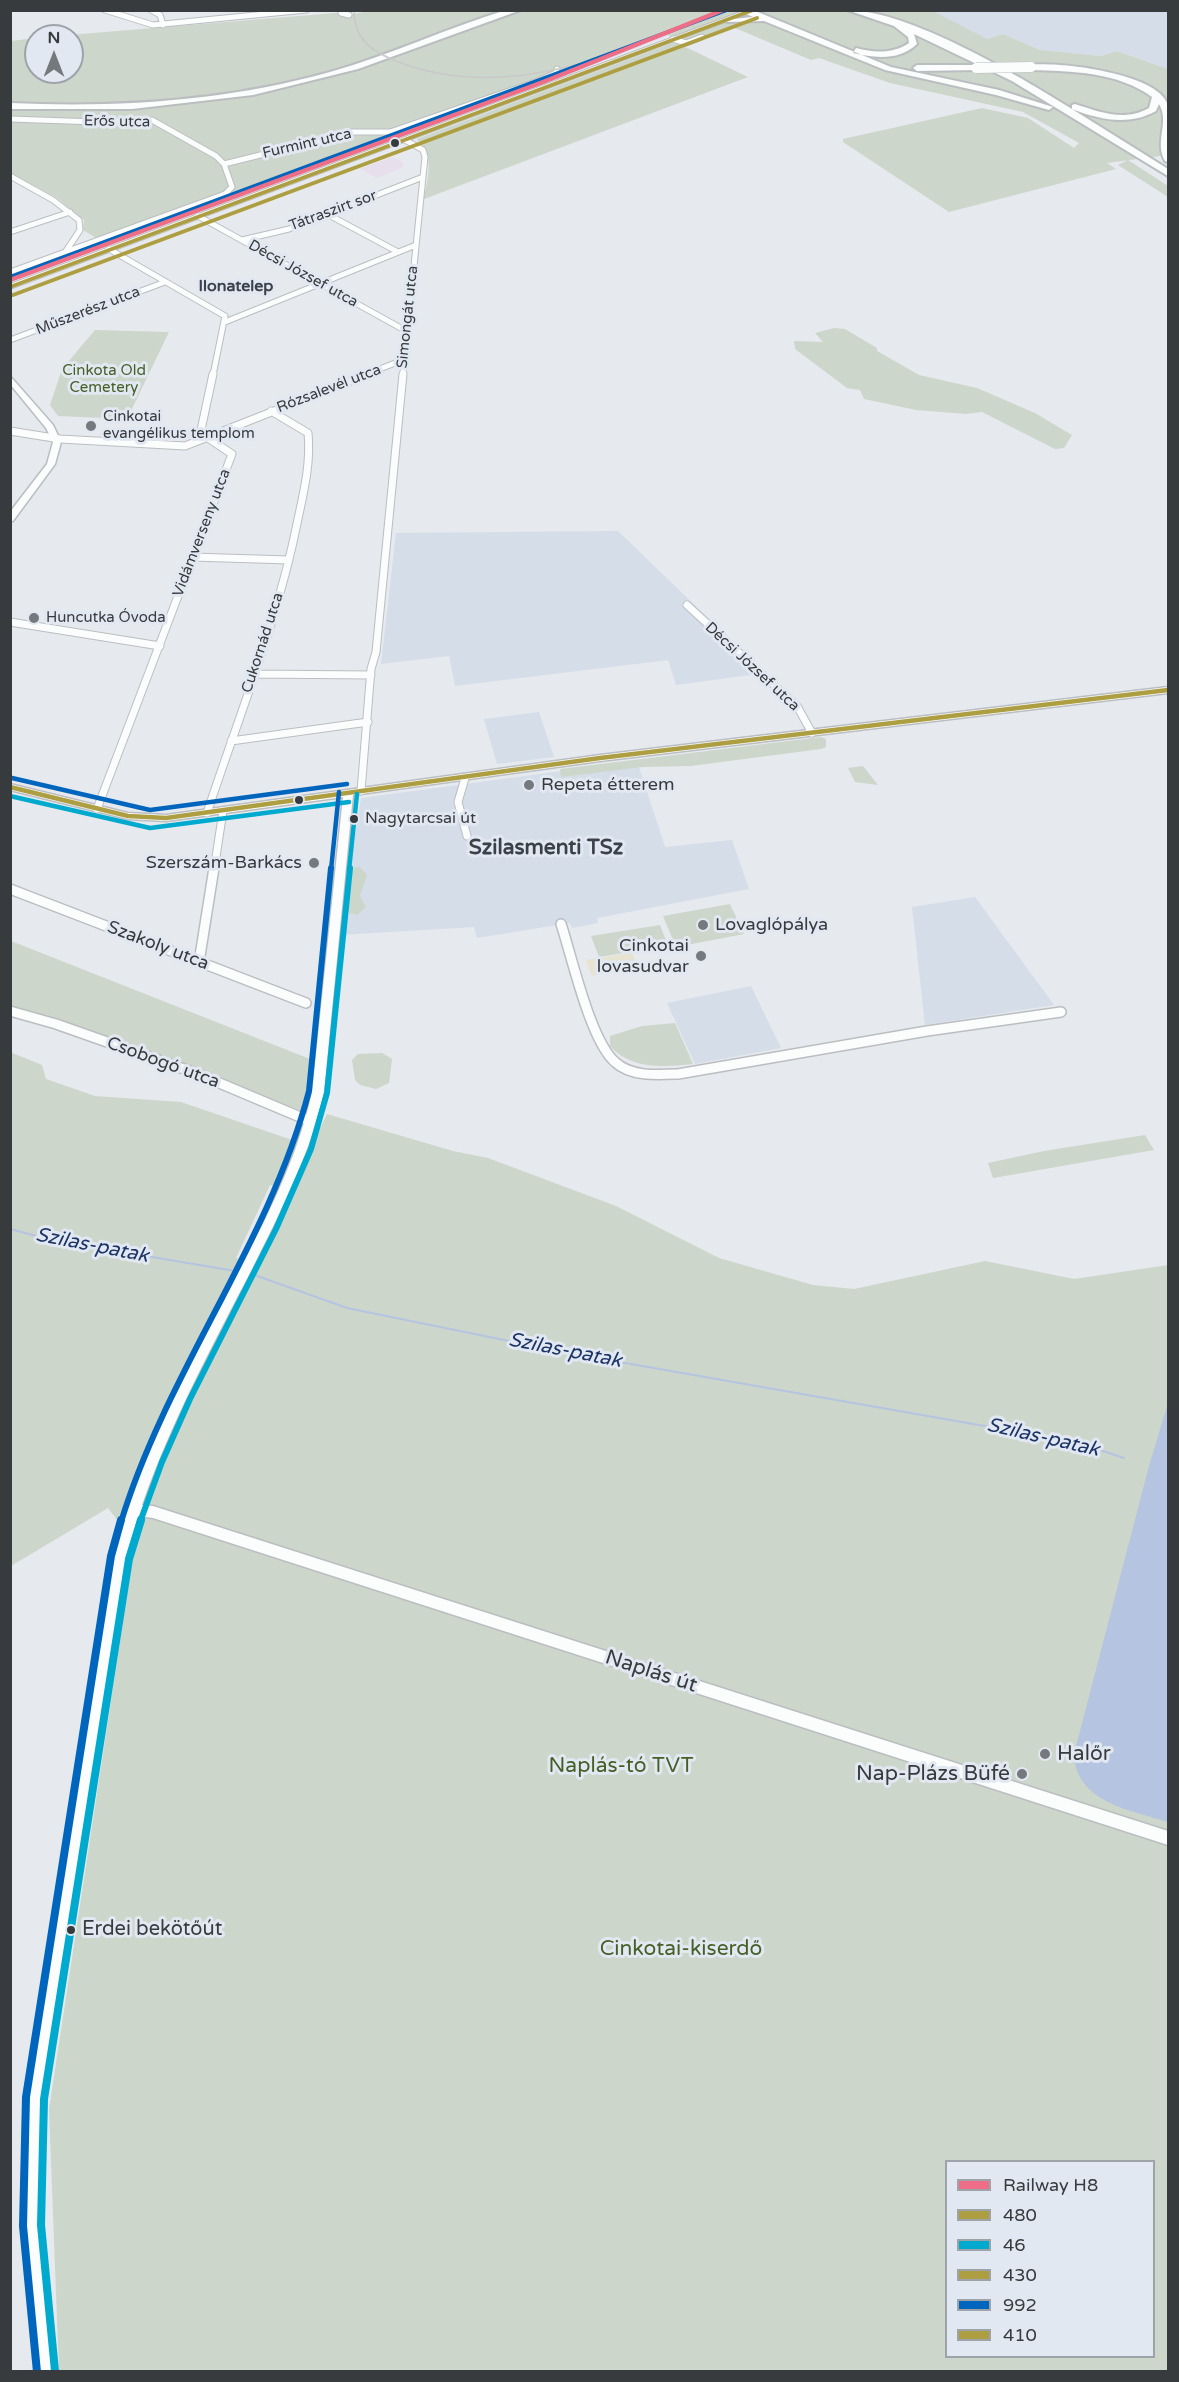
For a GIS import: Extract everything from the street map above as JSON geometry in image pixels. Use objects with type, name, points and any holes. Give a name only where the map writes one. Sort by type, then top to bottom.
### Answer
[{"type":"highway","points":[[10,104],[128,102],[253,87],[334,68],[496,10]]},
{"type":"highway","points":[[10,104],[118,107],[190,102],[255,92],[342,71],[476,22],[517,10]]},
{"type":"highway","points":[[851,10],[871,13],[953,38],[1168,167]]},
{"type":"highway","points":[[751,11],[891,70],[1032,101],[1096,128]]},
{"type":"highway","points":[[837,48],[877,54],[900,51],[913,44],[912,36],[907,31],[871,13]]},
{"type":"highway","points":[[871,13],[971,53],[1168,173]]},
{"type":"highway","points":[[727,20],[764,15]]},
{"type":"highway","points":[[837,48],[861,57],[911,68],[1069,68],[1107,74],[1140,86],[1163,103],[1167,112],[1164,147],[1168,159]]},
{"type":"highway","points":[[1058,99],[1092,114],[1127,117],[1151,112],[1156,105],[1156,97]]},
{"type":"main road","points":[[10,287],[751,11]]},
{"type":"main road","points":[[10,378],[56,438],[57,449],[54,459],[10,519]]},
{"type":"main road","points":[[10,788],[150,819],[223,811],[600,758],[1168,690]]},
{"type":"main road","name":"Simongát utca","points":[[46,2372],[32,2225],[35,2098],[110,1610],[133,1509],[159,1444],[287,1188],[312,1122],[318,1092],[355,792]]},
{"type":"main road","name":"Naplás út","points":[[133,1509],[153,1512],[1168,1838]]},
{"type":"street","points":[[105,10],[153,25],[250,13],[306,10]]},
{"type":"street","points":[[152,10],[160,15],[163,24]]},
{"type":"street","points":[[341,10],[341,13],[349,15]]},
{"type":"street","points":[[673,39],[686,43],[702,37]]},
{"type":"street","name":"Furmint utca","points":[[224,164],[353,132],[390,132],[538,81],[556,73],[557,69]]},
{"type":"street","name":"Erős utca","points":[[10,119],[105,122],[152,120],[216,156],[224,164]]},
{"type":"street","name":"Simongát utca","points":[[355,792],[368,722],[371,675],[390,522],[403,360],[408,332],[425,157],[423,150],[405,140]]},
{"type":"street","points":[[10,272],[225,194],[232,187],[224,164]]},
{"type":"street","points":[[10,176],[80,220],[80,230],[66,251]]},
{"type":"street","name":"Tátraszirt sor","points":[[242,240],[289,229],[423,177]]},
{"type":"street","points":[[10,232],[70,212]]},
{"type":"street","points":[[327,214],[398,252]]},
{"type":"street","name":"Décsi József utca","points":[[198,216],[408,332]]},
{"type":"street","points":[[77,234],[88,239],[104,237]]},
{"type":"street","points":[[225,322],[416,245]]},
{"type":"street","points":[[109,249],[225,316],[201,430],[206,437]]},
{"type":"street","name":"Műszerész utca","points":[[10,340],[165,282]]},
{"type":"street","name":"Rózsalevél utca","points":[[10,431],[56,438],[171,447],[185,446],[403,360]]},
{"type":"street","name":"Cukornád utca","points":[[207,813],[296,537],[307,470],[310,448],[308,433],[271,411]]},
{"type":"street","name":"Vidámverseny utca","points":[[97,809],[232,454],[206,437]]},
{"type":"street","points":[[192,557],[289,560]]},
{"type":"street","name":"Décsi József utca","points":[[687,605],[797,706],[812,734]]},
{"type":"street","points":[[10,622],[160,646]]},
{"type":"street","points":[[253,674],[371,675]]},
{"type":"street","points":[[231,741],[368,722]]},
{"type":"street","points":[[465,778],[458,802],[467,836]]},
{"type":"street","points":[[199,962],[223,811]]},
{"type":"street","name":"Szakoly utca","points":[[10,889],[306,1003]]},
{"type":"street","points":[[561,924],[601,1040],[614,1061],[653,1075],[678,1074],[927,1031],[1061,1012]]},
{"type":"street","name":"Csobogó utca","points":[[10,1011],[56,1024],[198,1074],[302,1120],[312,1122]]},
{"type":"shaded area","points":[[717,11],[681,30],[550,82],[107,244],[103,242],[560,69],[588,62]]},
{"type":"shaded area","points":[[931,11],[1168,11],[1168,69],[1117,51],[1101,56],[1040,50],[1003,34],[987,39]]},
{"type":"shaded area","points":[[392,157],[404,163],[402,168],[377,178],[360,169]]},
{"type":"shaded area","points":[[618,531],[765,673],[676,685],[668,660],[455,686],[449,656],[381,664],[396,533]]},
{"type":"shaded area","points":[[539,712],[554,757],[497,764],[484,719]]},
{"type":"shaded area","points":[[637,761],[665,847],[732,840],[749,889],[597,918],[598,923],[572,928],[570,923],[477,938],[474,927],[339,935],[361,798]]},
{"type":"shaded area","points":[[975,897],[1054,1005],[925,1025],[912,907]]},
{"type":"shaded area","points":[[751,986],[781,1048],[695,1064],[667,1003]]},
{"type":"green space","points":[[374,10],[931,10],[987,39],[1003,34],[1040,50],[1101,56],[1117,51],[1168,69],[1168,155],[1107,163],[1116,169],[949,212],[843,142],[843,139],[982,108],[1028,118],[1074,148],[1079,143],[1023,112],[890,83],[819,58],[811,60],[735,28],[683,45],[663,32],[588,62],[561,69],[558,74],[103,242],[83,230],[84,220],[57,198],[11,173],[11,41],[24,39],[24,84],[84,84],[84,34],[347,12],[349,15]]},
{"type":"green space","points":[[675,42],[748,77],[424,199],[429,168],[426,153],[417,139]]},
{"type":"green space","points":[[1128,160],[1168,186],[1168,197],[1118,165]]},
{"type":"green space","points":[[834,328],[845,329],[919,375],[977,388],[1035,413],[1072,435],[1064,448],[1055,449],[982,412],[966,414],[916,410],[864,399],[860,390],[847,388],[795,349],[794,341],[823,342],[815,333]]},
{"type":"green space","name":"Cinkota Old Cemetery","points":[[95,330],[169,332],[127,419],[58,416],[50,405],[62,369]]},
{"type":"green space","points":[[821,737],[826,739],[826,747],[821,749],[691,766],[642,767],[561,777],[560,769]]},
{"type":"green space","points":[[863,766],[878,785],[855,782],[848,768]]},
{"type":"green space","points":[[360,867],[367,875],[360,896],[366,907],[357,915],[343,911],[349,868]]},
{"type":"green space","name":"Lovaglópálya","points":[[730,904],[744,934],[676,947],[663,916]]},
{"type":"green space","name":"Lovaglópálya","points":[[660,925],[668,946],[599,957],[591,936]]},
{"type":"green space","points":[[11,941],[315,1061],[308,1113],[24,1009],[11,1010]]},
{"type":"green space","points":[[675,1023],[693,1064],[659,1066],[638,1063],[619,1054],[610,1046],[610,1036],[642,1026]]},
{"type":"green space","name":"Naplás-tó TVT","points":[[10,1052],[42,1065],[46,1079],[95,1096],[181,1102],[298,1142],[280,1187],[270,1185],[236,1258],[256,1263],[292,1188],[310,1142],[315,1139],[327,1114],[453,1151],[488,1158],[616,1206],[719,1258],[813,1285],[854,1289],[985,1261],[1074,1279],[1168,1265],[1168,2371],[59,2371],[49,2109],[135,1543],[108,1508],[11,1566]]},
{"type":"green space","points":[[382,1053],[392,1059],[389,1083],[376,1089],[360,1085],[355,1080],[352,1060],[358,1054]]},
{"type":"green space","points":[[1145,1135],[1154,1150],[993,1178],[988,1163],[1044,1151]]},
{"type":"sand","points":[[632,953],[638,967],[592,976],[586,960]]},
{"type":"water","points":[[1168,1403],[1168,1822],[1123,1808],[1095,1794],[1084,1784],[1077,1770],[1074,1754],[1149,1466]]},
{"type":"waterway","name":"Szilas-patak","points":[[10,1229],[51,1240],[241,1272]]},
{"type":"waterway","name":"Szilas-patak","points":[[249,1273],[347,1308],[568,1353],[1076,1442],[1124,1458]]},
{"type":"tram line","points":[[354,10],[358,30],[362,38],[374,50],[401,63],[450,75],[475,77],[526,75],[600,58]]},
{"type":"rail line","name":"H8","points":[[10,280],[543,82],[723,10]]},
{"type":"transit line","name":"992","points":[[10,277],[727,10]]},
{"type":"transit line","name":"430","points":[[10,287],[753,10]]},
{"type":"transit line","name":"410","points":[[13,295],[757,18]]},
{"type":"transit line","name":"480","points":[[10,787],[128,816],[166,818],[600,758],[1168,690]]},
{"type":"transit line","name":"992","points":[[12,778],[150,810],[347,784]]},
{"type":"transit line","name":"992","points":[[37,2372],[23,2226],[26,2097],[111,1556],[148,1447],[180,1378],[266,1208],[303,1115],[309,1091],[339,792]]},
{"type":"transit line","name":"46","points":[[55,2371],[41,2225],[44,2099],[129,1559],[150,1494],[175,1430],[289,1203],[320,1121],[327,1093],[357,794]]},
{"type":"transit line","name":"46","points":[[10,796],[150,828],[349,802]]},
{"type":"place","name":"Cinkotai evangélikus templom","points":[[91,426]]},
{"type":"place","name":"Huncutka Óvoda","points":[[34,618]]},
{"type":"place","name":"Repeta étterem","points":[[529,785]]},
{"type":"place","name":"Nagytarcsai út","points":[[354,819]]},
{"type":"place","name":"Szerszám-Barkács","points":[[314,863]]},
{"type":"place","name":"Lovaglópálya","points":[[703,925]]},
{"type":"place","name":"Cinkotai lovasudvar","points":[[701,956]]},
{"type":"place","name":"Halőr","points":[[1045,1754]]},
{"type":"place","name":"Nap-Plázs Büfé","points":[[1022,1774]]},
{"type":"place","name":"Erdei bekötőút","points":[[71,1930]]},
{"type":"district","name":"Ilonatelep","points":[[236,287]]},
{"type":"district","name":"Szilasmenti TSz","points":[[546,848]]},
{"type":"park label","name":"Cinkotai-kiserdő","points":[[681,1949]]}]
